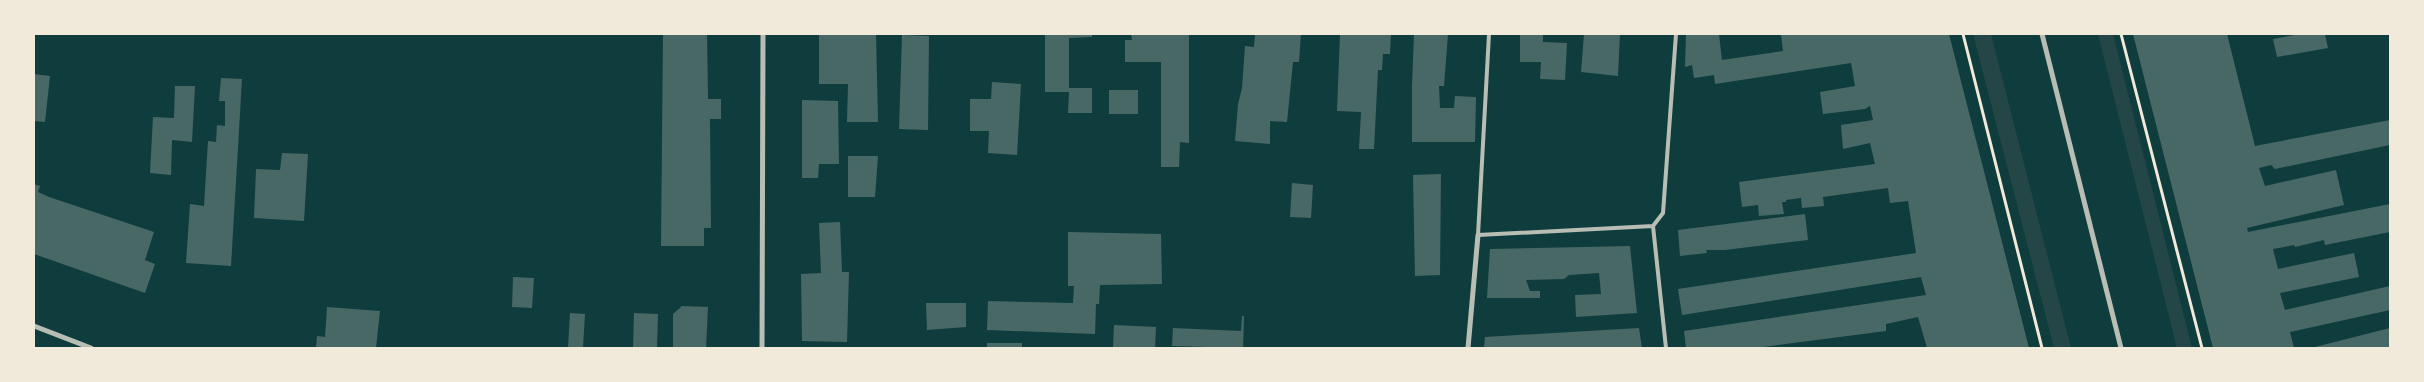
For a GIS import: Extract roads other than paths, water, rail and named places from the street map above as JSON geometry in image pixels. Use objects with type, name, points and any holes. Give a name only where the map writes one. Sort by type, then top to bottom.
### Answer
[{"type":"street","points":[[762,348],[763,34]]},
{"type":"street","points":[[2042,34],[2120,348]]},
{"type":"street","points":[[1468,348],[1478,235]]},
{"type":"street","points":[[34,326],[91,348]]},
{"type":"lane","points":[[1489,34],[1478,235],[1653,226]]},
{"type":"lane","points":[[1666,348],[1653,226],[1663,213],[1676,34]]}]
